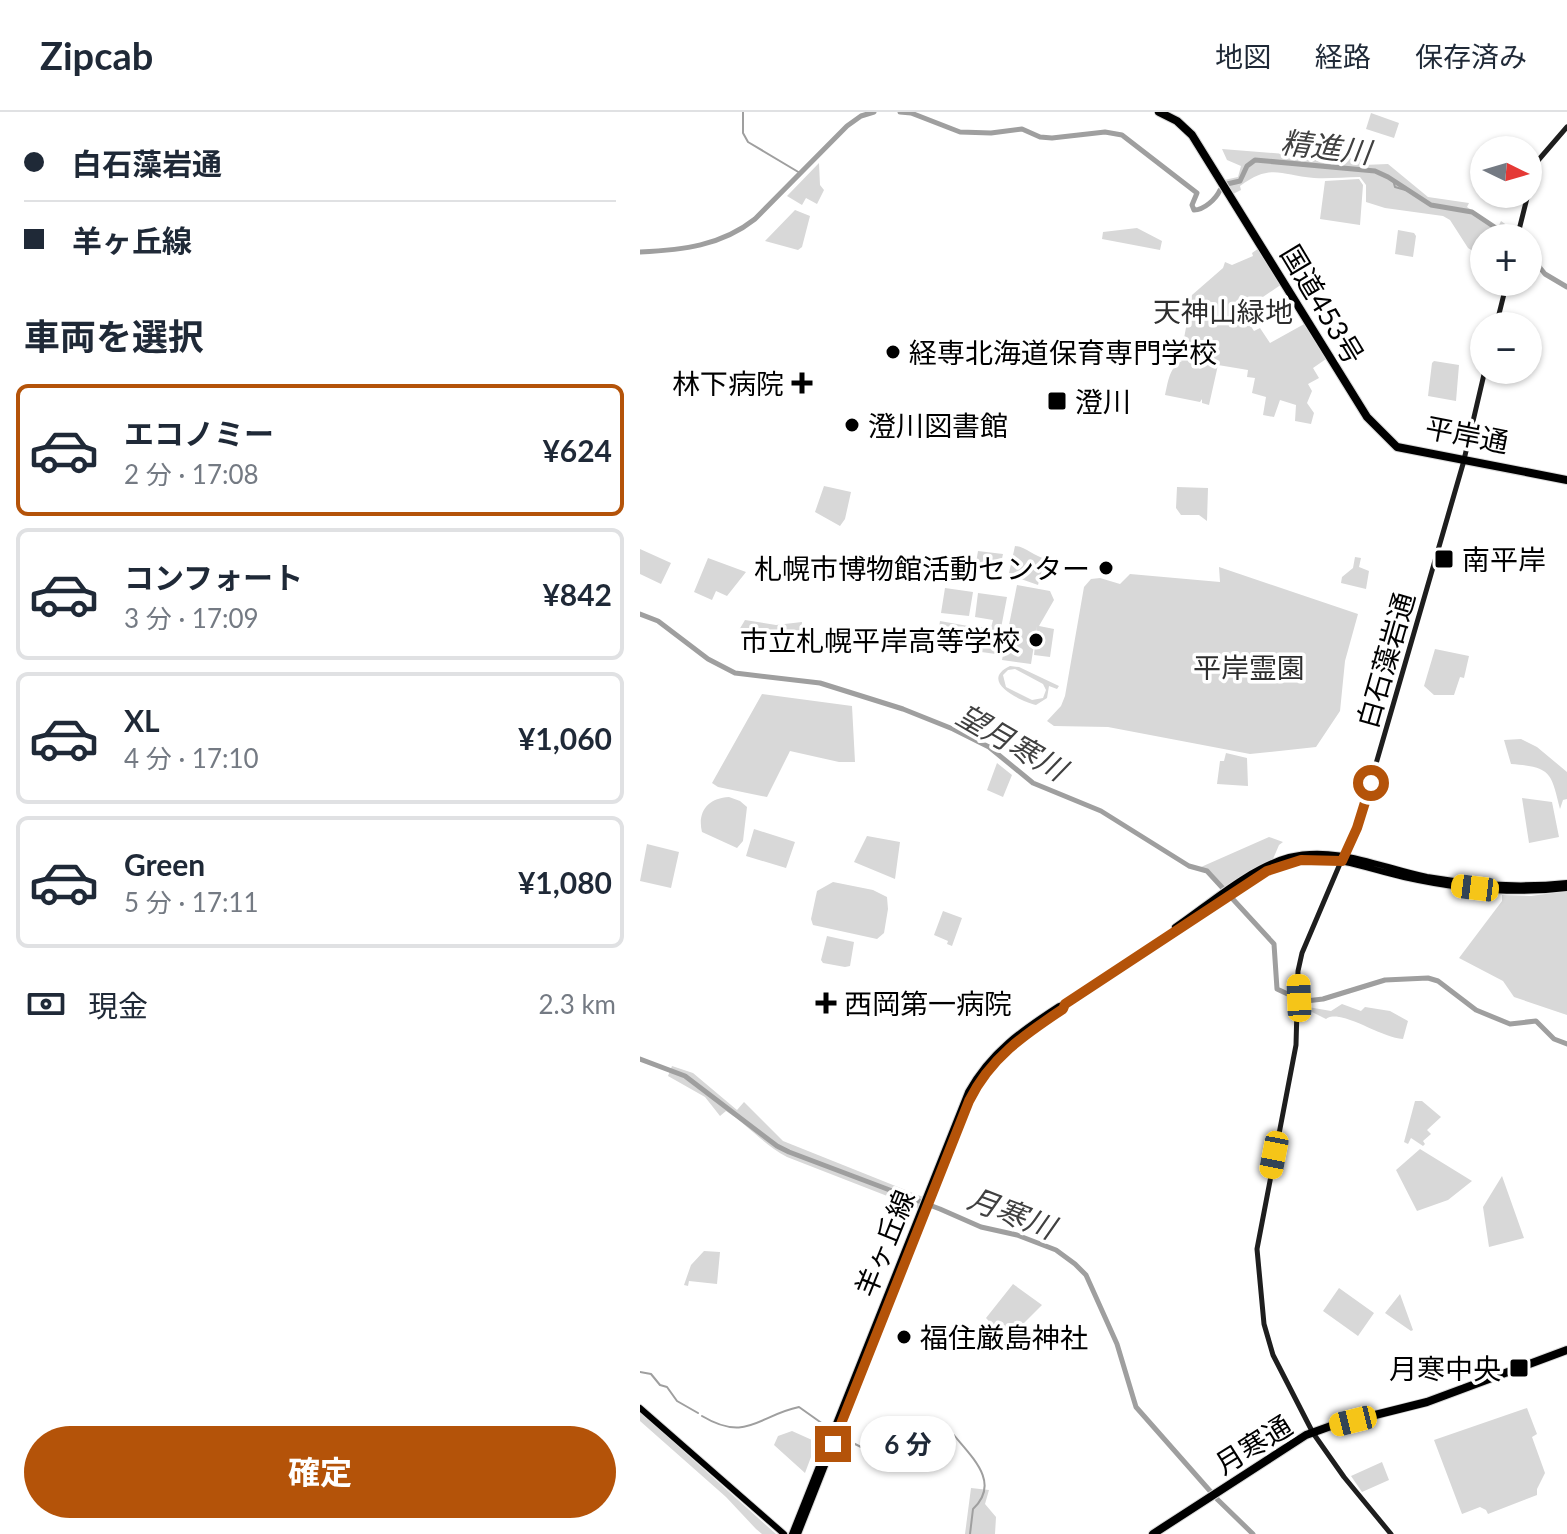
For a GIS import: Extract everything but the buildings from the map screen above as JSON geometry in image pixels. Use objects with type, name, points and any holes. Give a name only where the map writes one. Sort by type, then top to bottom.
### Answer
[{"type":"highway","name":"国道453号","points":[[1159,112],[1177,121],[1192,135],[1367,417],[1393,444]]},
{"type":"highway","name":"平岸通","points":[[1393,444],[1567,478]]},
{"type":"highway","name":"月寒通","points":[[1153,1534],[1313,1433],[1427,1402],[1567,1350]]},
{"type":"main road","points":[[1542,156],[1567,127]]},
{"type":"main road","name":"白石藻岩通","points":[[1391,1534],[1313,1433],[1268,1342],[1259,1288],[1257,1249],[1296,1045],[1299,964],[1306,940],[1357,828],[1464,458],[1482,384]]},
{"type":"main road","name":"羊ヶ丘線","points":[[795,1534],[924,1209],[964,1099],[985,1065],[1016,1034],[1234,890],[1288,863],[1343,859],[1426,882],[1501,891],[1538,892],[1567,885]]},
{"type":"main road","points":[[640,1408],[781,1534]]},
{"type":"green space","points":[[1371,113],[1399,123],[1394,138],[1366,129]]},
{"type":"green space","points":[[1222,149],[1310,156],[1317,161],[1342,163],[1342,158],[1363,159],[1363,165],[1388,164],[1428,197],[1469,203],[1467,207],[1493,224],[1470,224],[1470,249],[1450,220],[1443,216],[1385,208],[1366,202],[1366,185],[1360,177],[1314,178],[1268,173],[1251,179],[1233,194],[1224,180],[1238,177],[1241,166],[1227,160]]},
{"type":"green space","points":[[819,163],[820,185],[824,190],[817,204],[806,198],[802,205],[787,196]]},
{"type":"green space","points":[[1359,179],[1363,185],[1360,225],[1320,219],[1325,181]]},
{"type":"green space","points":[[795,210],[810,216],[802,247],[798,250],[765,241]]},
{"type":"green space","points":[[1137,228],[1162,241],[1160,250],[1102,239],[1103,232]]},
{"type":"green space","points":[[1398,230],[1416,236],[1413,257],[1395,254]]},
{"type":"green space","name":"天神山緑地","points":[[1259,248],[1282,284],[1257,301],[1252,328],[1254,331],[1260,328],[1270,343],[1306,323],[1326,359],[1313,368],[1319,378],[1308,384],[1312,391],[1307,403],[1314,413],[1311,424],[1295,421],[1296,405],[1280,400],[1274,417],[1263,415],[1266,397],[1252,393],[1255,378],[1247,377],[1248,370],[1218,365],[1209,405],[1202,403],[1202,399],[1200,402],[1165,395],[1172,371],[1182,361],[1192,295],[1223,268],[1225,262],[1232,265],[1253,256],[1252,253]]},
{"type":"green space","points":[[1434,361],[1459,365],[1456,401],[1428,396]]},
{"type":"green space","points":[[824,486],[851,492],[845,519],[840,526],[815,512]]},
{"type":"green space","points":[[1177,487],[1208,488],[1207,521],[1199,515],[1181,515],[1176,508]]},
{"type":"green space","points":[[1015,546],[1045,559],[1038,585],[1021,579],[1021,575],[1009,573]]},
{"type":"green space","points":[[640,549],[671,563],[661,584],[640,574]]},
{"type":"green space","points":[[978,551],[1003,554],[999,572],[975,569]]},
{"type":"green space","points":[[1355,557],[1361,558],[1359,567],[1369,571],[1366,589],[1341,583],[1342,577],[1353,568]]},
{"type":"green space","points":[[708,558],[746,572],[727,596],[716,591],[712,600],[694,592]]},
{"type":"green space","name":"平岸霊園","points":[[1219,567],[1358,614],[1345,661],[1340,711],[1316,747],[1250,754],[1108,727],[1054,726],[1047,721],[1061,706],[1065,696],[1084,587],[1091,579],[1100,578],[1120,584],[1130,574],[1220,582]]},
{"type":"green space","points":[[1017,585],[1050,591],[1054,600],[1039,626],[1054,629],[1050,657],[1034,655],[1037,626],[1031,664],[1002,660]]},
{"type":"green space","points":[[945,588],[973,592],[969,616],[941,613]]},
{"type":"green space","points":[[978,593],[1007,597],[996,654],[974,651],[979,627],[991,628],[993,620],[975,617]]},
{"type":"green space","points":[[745,620],[776,625],[802,622],[801,639],[739,630]]},
{"type":"green space","points":[[940,621],[968,626],[964,649],[936,645]]},
{"type":"green space","points":[[1435,649],[1469,656],[1464,678],[1460,677],[1454,695],[1434,695],[1424,686]]},
{"type":"green space","points":[[1010,666],[1019,667],[1059,686],[1057,689],[1049,686],[1047,698],[1036,705],[1005,690],[998,678]],"holes":[[[1015,669],[1043,684],[1046,690],[1043,698],[1032,700],[1006,687],[1003,675]]]},
{"type":"green space","points":[[762,694],[852,706],[855,762],[839,762],[790,751],[767,797],[712,783]]},
{"type":"green space","points":[[1521,739],[1537,747],[1567,772],[1567,799],[1563,800],[1560,809],[1547,774],[1534,767],[1511,764],[1504,740]]},
{"type":"green space","points":[[1226,753],[1247,758],[1248,786],[1217,784],[1220,761],[1224,761]]},
{"type":"green space","points":[[997,763],[1012,775],[1003,797],[987,790]]},
{"type":"green space","points":[[729,797],[747,807],[743,841],[737,848],[702,832],[701,818],[706,807],[715,800]]},
{"type":"green space","points":[[1522,798],[1552,802],[1559,837],[1529,843]]},
{"type":"green space","points":[[754,829],[795,842],[786,868],[746,856]]},
{"type":"green space","points":[[867,836],[900,842],[895,879],[854,862]]},
{"type":"green space","points":[[1269,837],[1283,842],[1273,859],[1225,888],[1211,872],[1201,867]]},
{"type":"green space","points":[[647,844],[679,852],[671,888],[640,881]]},
{"type":"green space","points":[[833,882],[873,890],[887,897],[884,933],[877,939],[813,925],[811,919],[817,891]]},
{"type":"green space","points":[[1567,891],[1567,1015],[1514,997],[1503,981],[1459,958],[1502,901],[1502,895],[1531,896]]},
{"type":"green space","points":[[943,911],[962,918],[952,946],[934,935]]},
{"type":"green space","points":[[827,936],[854,942],[850,966],[823,963],[821,960]]},
{"type":"green space","points":[[1342,1004],[1361,1011],[1365,1007],[1390,1011],[1408,1021],[1403,1039],[1341,1017],[1326,1019],[1308,1010],[1308,1007],[1331,1011]]},
{"type":"green space","points":[[672,1066],[693,1073],[737,1110],[744,1102],[783,1141],[923,1197],[918,1208],[787,1157],[726,1111],[720,1116],[705,1097],[668,1076]]},
{"type":"green space","points":[[1415,1101],[1422,1101],[1441,1117],[1427,1130],[1431,1134],[1423,1141],[1423,1146],[1411,1138],[1408,1144],[1404,1142]]},
{"type":"green space","points":[[1420,1149],[1472,1181],[1448,1200],[1417,1211],[1396,1170]]},
{"type":"green space","points":[[1502,1176],[1524,1238],[1489,1247],[1483,1207]]},
{"type":"green space","points":[[704,1251],[720,1252],[717,1284],[689,1281],[688,1286],[684,1285],[691,1265]]},
{"type":"green space","points":[[1013,1284],[1042,1305],[1007,1340],[986,1318]]},
{"type":"green space","points":[[1339,1288],[1374,1313],[1358,1336],[1323,1311]]},
{"type":"green space","points":[[1400,1294],[1413,1330],[1411,1331],[1385,1313]]},
{"type":"green space","points":[[1527,1408],[1537,1434],[1532,1437],[1545,1473],[1537,1495],[1488,1514],[1480,1507],[1462,1514],[1434,1440]]},
{"type":"green space","points":[[640,1412],[776,1534],[762,1534],[756,1529],[726,1497],[640,1421]]},
{"type":"green space","points":[[792,1431],[821,1444],[816,1459],[811,1457],[805,1473],[774,1445],[778,1436]]},
{"type":"green space","points":[[1382,1462],[1389,1480],[1362,1492],[1351,1476]]},
{"type":"green space","points":[[971,1488],[989,1490],[985,1504],[996,1517],[995,1534],[965,1534]]},
{"type":"waterway","points":[[743,112],[743,133],[748,142],[800,173]]},
{"type":"waterway","name":"精進川","points":[[640,252],[700,245],[742,228],[755,219],[847,126],[861,116],[874,112]]},
{"type":"waterway","name":"精進川","points":[[900,112],[911,113],[960,132],[991,133],[1022,129],[1040,137],[1052,138],[1105,132],[1122,135],[1197,193],[1192,205],[1194,210],[1209,203],[1220,190]]},
{"type":"waterway","name":"精進川","points":[[1227,184],[1240,181],[1247,166],[1255,160],[1375,171],[1431,205],[1472,212],[1490,224]]},
{"type":"waterway","name":"精進川","points":[[1393,180],[1395,187],[1409,191]]},
{"type":"waterway","name":"精進川","points":[[1542,270],[1567,287]]},
{"type":"waterway","name":"望月寒川","points":[[640,614],[658,621],[708,659],[735,673],[820,683],[903,709],[953,729],[989,747],[1033,783],[1101,811],[1189,866],[1207,871],[1274,944],[1277,989],[1292,996]]},
{"type":"waterway","name":"望月寒川","points":[[1306,1001],[1323,999],[1385,980],[1428,978],[1438,981],[1476,1010],[1510,1024],[1536,1021],[1554,1039],[1567,1044]]},
{"type":"waterway","name":"月寒川","points":[[640,1059],[685,1076],[789,1152],[981,1227],[1017,1235],[1056,1250],[1075,1264],[1086,1275],[1117,1344],[1136,1407],[1218,1500],[1253,1534]]},
{"type":"waterway","points":[[640,1372],[651,1374],[660,1385],[667,1387],[677,1401],[698,1413]]},
{"type":"waterway","points":[[702,1416],[717,1424],[742,1427],[799,1407],[830,1429]]},
{"type":"waterway","points":[[841,1437],[861,1447],[899,1436],[916,1423],[920,1423],[930,1434],[949,1429],[973,1458],[984,1478],[985,1488],[973,1509],[970,1534]]},
{"type":"place","name":"経専北海道保育専門学校","points":[[893,352]]},
{"type":"place","name":"林下病院","points":[[802,383]]},
{"type":"place","name":"澄川","points":[[1057,401]]},
{"type":"place","name":"澄川図書館","points":[[852,425]]},
{"type":"place","name":"南平岸","points":[[1444,559]]},
{"type":"place","name":"札幌市博物館活動センター","points":[[1106,568]]},
{"type":"place","name":"市立札幌平岸高等学校","points":[[1036,640]]},
{"type":"place","name":"西岡第一病院","points":[[826,1003]]},
{"type":"place","name":"福住厳島神社","points":[[904,1337]]},
{"type":"place","name":"月寒中央","points":[[1519,1368]]},
{"type":"route","points":[[833,1444],[969,1101],[991,1065],[1007,1048],[1063,1009],[1065,1004],[1262,874],[1301,860],[1342,861],[1357,828],[1371,783]]}]
